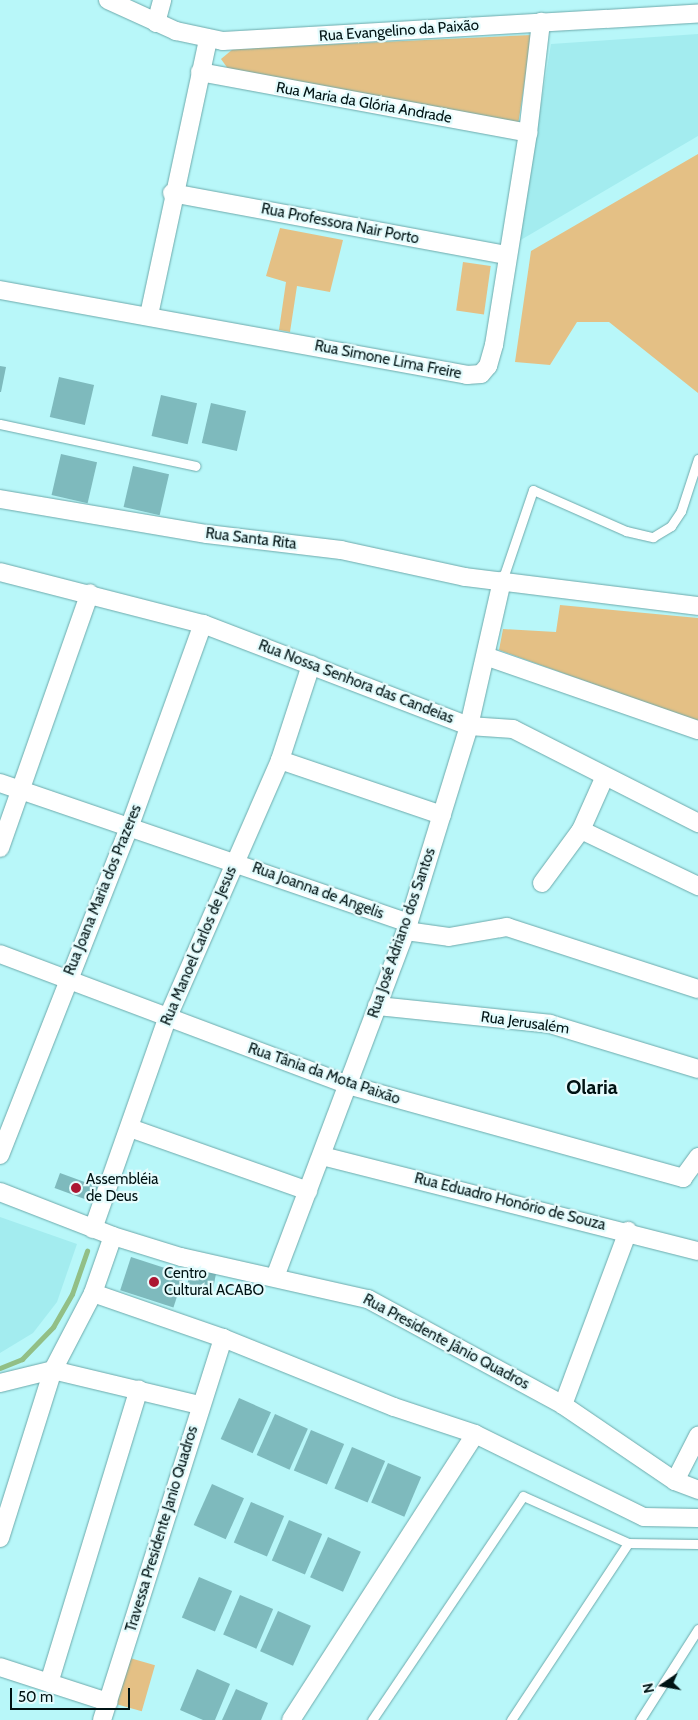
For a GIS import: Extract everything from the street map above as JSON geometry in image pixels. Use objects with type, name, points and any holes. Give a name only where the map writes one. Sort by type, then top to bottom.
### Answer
[{"type":"street","name":"Rua Evangelino da Paixão","points":[[108,0],[156,23],[208,40],[698,14]]},
{"type":"street","points":[[156,23],[162,0]]},
{"type":"street","name":"Rua Simone Lima Freire","points":[[0,290],[149,314],[467,375],[481,374],[488,366],[494,345],[528,133],[541,22]]},
{"type":"street","points":[[149,314],[172,193],[208,40]]},
{"type":"street","name":"Rua Maria da Glória Andrade","points":[[200,72],[528,133]]},
{"type":"street","name":"Rua Professora Nair Porto","points":[[172,193],[508,255]]},
{"type":"street","name":"Rua Santa Rita","points":[[0,499],[207,534],[341,550],[465,577],[502,581]]},
{"type":"street","name":"Rua Nossa Senhora das Candeias","points":[[0,572],[90,593],[203,624],[469,726],[513,729],[698,823]]},
{"type":"street","points":[[502,581],[698,606]]},
{"type":"street","name":"Rua José Adriano dos Santos","points":[[275,1277],[407,927],[469,726],[488,657],[502,581]]},
{"type":"street","points":[[0,848],[90,593]]},
{"type":"street","name":"Rua Joana Maria dos Prazeres","points":[[0,1155],[67,981],[129,828],[203,624]]},
{"type":"street","points":[[488,657],[698,730]]},
{"type":"street","name":"Rua Manoel Carlos de Jesus","points":[[93,1229],[167,1019],[280,760],[311,665]]},
{"type":"street","points":[[280,760],[442,815]]},
{"type":"street","points":[[542,883],[580,830],[605,776]]},
{"type":"street","name":"Rua Joanna de Angelis","points":[[0,783],[129,828],[235,861],[407,927],[449,937],[507,927],[698,989]]},
{"type":"street","points":[[580,830],[698,886]]},
{"type":"street","name":"Rua Tânia da Mota Paixão","points":[[0,954],[167,1019],[348,1085],[686,1177],[698,1157]]},
{"type":"street","name":"Rua Jerusalém","points":[[377,1006],[550,1024],[698,1069]]},
{"type":"street","points":[[130,1128],[308,1191]]},
{"type":"street","name":"Rua Eduadro Honório de Souza","points":[[322,1156],[628,1231],[698,1251]]},
{"type":"street","name":"Rua Presidente Jânio Quadros","points":[[0,1192],[93,1229],[181,1257],[368,1299],[563,1405],[675,1482],[698,1490]]},
{"type":"street","points":[[563,1405],[628,1231]]},
{"type":"street","points":[[0,1538],[53,1370],[93,1293],[113,1236]]},
{"type":"street","points":[[93,1293],[224,1338],[394,1407],[475,1434],[644,1516],[698,1518]]},
{"type":"street","name":"Travessa Presidente Janio Quadros","points":[[102,1720],[200,1405],[224,1338]]},
{"type":"street","points":[[0,1383],[53,1370],[200,1405]]},
{"type":"street","points":[[49,1683],[139,1389]]},
{"type":"street","points":[[291,1720],[475,1434]]},
{"type":"street","points":[[675,1482],[698,1436]]},
{"type":"street","points":[[0,1668],[108,1702]]},
{"type":"lane","points":[[0,424],[196,466]]},
{"type":"lane","points":[[502,581],[533,490],[626,531],[653,537],[671,526],[681,512],[698,459]]},
{"type":"lane","points":[[372,1720],[523,1496],[628,1543],[698,1544]]},
{"type":"lane","points":[[512,1720],[628,1543]]},
{"type":"lane","points":[[640,1720],[698,1629]]},
{"type":"shaded area","points":[[698,34],[698,136],[519,241],[551,44]]},
{"type":"shaded area","points":[[532,35],[518,125],[231,73],[221,59],[233,49]]},
{"type":"shaded area","points":[[698,154],[698,393],[609,322],[577,322],[550,365],[515,362],[531,251]]},
{"type":"shaded area","points":[[280,228],[343,240],[330,292],[297,286],[290,332],[279,330],[286,282],[266,276]]},
{"type":"shaded area","points":[[463,262],[491,266],[484,314],[456,311]]},
{"type":"shaded area","points":[[560,605],[698,618],[698,722],[499,650],[503,629],[556,632]]},
{"type":"shaded area","points":[[0,1217],[77,1244],[57,1302],[33,1333],[0,1353]]},
{"type":"shaded area","points":[[130,1658],[155,1665],[142,1711],[117,1704]]},
{"type":"building","points":[[0,366],[6,367],[1,392],[0,392]]},
{"type":"building","points":[[59,377],[94,385],[85,425],[50,417]]},
{"type":"building","points":[[161,395],[197,403],[188,444],[152,436]]},
{"type":"building","points":[[211,403],[246,411],[237,451],[202,443]]},
{"type":"building","points":[[61,454],[97,462],[88,503],[52,495]]},
{"type":"building","points":[[133,466],[169,474],[160,515],[124,507]]},
{"type":"building","name":"Assembléia de Deus","points":[[60,1173],[98,1187],[92,1202],[55,1188]]},
{"type":"building","name":"Centro Cultural ACABO","points":[[131,1257],[184,1274],[173,1308],[120,1290]]},
{"type":"building","points":[[191,1266],[217,1271],[213,1290],[187,1285]]},
{"type":"building","points":[[239,1398],[271,1412],[253,1453],[221,1439]]},
{"type":"building","points":[[275,1414],[308,1429],[290,1470],[257,1455]]},
{"type":"building","points":[[311,1430],[344,1444],[327,1485],[294,1471]]},
{"type":"building","points":[[352,1447],[385,1461],[368,1502],[334,1488]]},
{"type":"building","points":[[388,1463],[421,1477],[404,1517],[371,1503]]},
{"type":"building","points":[[212,1484],[244,1498],[226,1539],[194,1525]]},
{"type":"building","points":[[251,1502],[284,1516],[267,1557],[234,1543]]},
{"type":"building","points":[[289,1520],[322,1534],[305,1575],[272,1561]]},
{"type":"building","points":[[328,1537],[361,1552],[343,1592],[310,1577]]},
{"type":"building","points":[[199,1577],[232,1591],[215,1632],[182,1618]]},
{"type":"building","points":[[240,1595],[273,1609],[256,1649],[223,1635]]},
{"type":"building","points":[[278,1611],[311,1626],[293,1666],[260,1651]]},
{"type":"building","points":[[197,1669],[230,1684],[215,1720],[203,1720],[180,1710]]},
{"type":"building","points":[[236,1689],[268,1703],[261,1720],[222,1720]]},
{"type":"waterway","points":[[0,1368],[22,1359],[53,1327],[72,1294],[87,1251]]},
{"type":"place","name":"Assembléia de Deus","points":[[76,1188]]},
{"type":"place","name":"Centro Cultural ACABO","points":[[154,1282]]},
{"type":"district","name":"Olaria","points":[[592,1087]]}]
